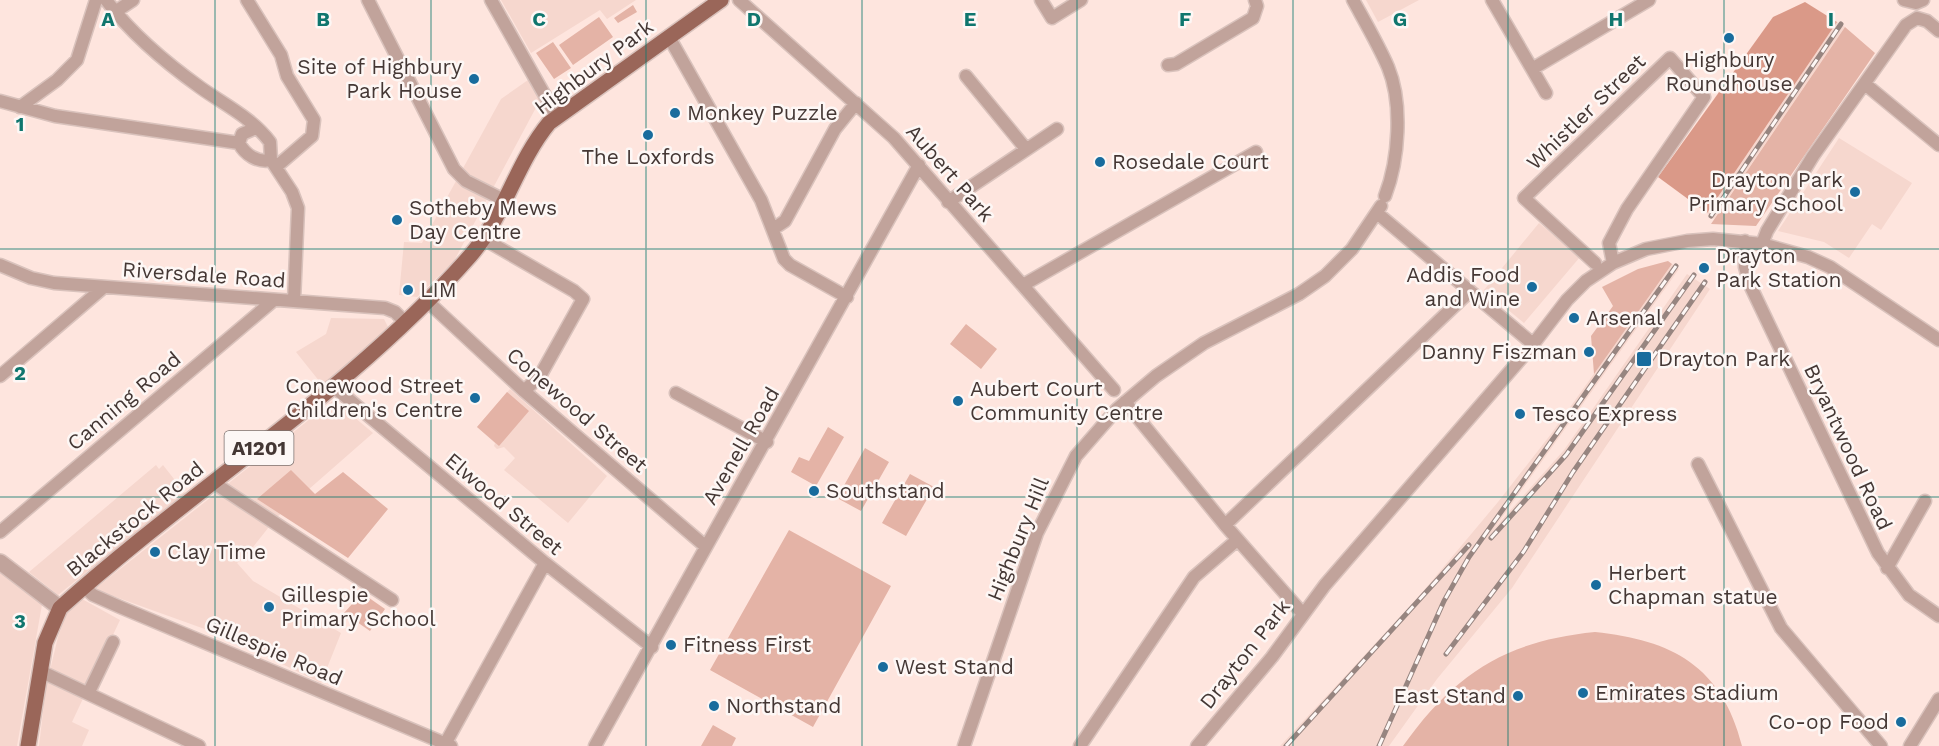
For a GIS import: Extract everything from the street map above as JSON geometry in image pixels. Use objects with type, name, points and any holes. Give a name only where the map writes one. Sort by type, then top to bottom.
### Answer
[{"type":"main road","name":"Highbury Park","points":[[426,300],[471,254],[504,200],[538,137],[556,117],[721,0]]},
{"type":"main road","name":"Blackstock Road","points":[[28,746],[40,670],[50,627],[60,608],[334,387],[426,300]]},
{"type":"street","points":[[20,107],[57,80],[77,60],[96,0]]},
{"type":"street","points":[[106,0],[123,23],[158,54],[203,90],[238,111],[270,142],[274,164],[292,192],[298,208],[294,301]]},
{"type":"street","points":[[115,12],[133,0]]},
{"type":"street","points":[[247,0],[281,55],[287,76],[314,120],[312,136],[274,164]]},
{"type":"street","points":[[368,0],[454,169],[466,181],[504,200]]},
{"type":"street","points":[[491,0],[556,117]]},
{"type":"street","name":"Aubert Park","points":[[739,0],[856,103],[919,165],[948,202],[1114,390]]},
{"type":"street","points":[[1041,0],[1052,18],[1081,0]]},
{"type":"street","points":[[1168,65],[1176,64],[1253,18],[1257,6],[1255,0]]},
{"type":"street","name":"Highbury Hill","points":[[964,746],[1037,533],[1076,456],[1125,402],[1156,376],[1204,343],[1299,294],[1325,276],[1346,255],[1381,205],[1391,176],[1396,108],[1389,69],[1353,0]]},
{"type":"street","points":[[1492,0],[1546,93]]},
{"type":"street","points":[[1532,69],[1649,0]]},
{"type":"street","points":[[1762,244],[1767,231],[1813,156],[1906,25],[1917,18],[1927,21],[1939,30]]},
{"type":"street","points":[[669,36],[761,200],[784,259],[790,265],[847,297]]},
{"type":"street","name":"Whistler Street","points":[[1595,263],[1524,198],[1670,58],[1704,97],[1626,209],[1608,243],[1613,263]]},
{"type":"street","points":[[966,76],[1026,149]]},
{"type":"street","points":[[1865,84],[1939,145]]},
{"type":"street","points":[[0,101],[55,116],[239,143],[253,157],[274,164]]},
{"type":"street","points":[[773,230],[785,221],[835,129],[856,103]]},
{"type":"street","points":[[239,143],[242,134],[256,129]]},
{"type":"street","points":[[948,202],[1058,129]]},
{"type":"street","points":[[1023,285],[1256,152]]},
{"type":"street","name":"Avenell Road","points":[[595,746],[652,647],[705,546],[767,442],[919,165]]},
{"type":"street","points":[[1381,205],[1470,291],[1533,344]]},
{"type":"street","points":[[482,238],[585,298],[540,376],[524,391]]},
{"type":"street","name":"Drayton Park","points":[[1197,746],[1272,657],[1325,585],[1577,290],[1613,263],[1646,249],[1687,241],[1745,241],[1762,244],[1808,257],[1830,267],[1939,340]]},
{"type":"street","name":"Bryantwood Road","points":[[1745,241],[1745,267],[1750,285],[1863,526],[1887,568],[1909,595],[1939,616]]},
{"type":"street","name":"Riversdale Road","points":[[0,265],[43,281],[385,308],[395,312],[404,321]]},
{"type":"street","points":[[0,376],[104,287]]},
{"type":"street","points":[[1225,525],[1470,291]]},
{"type":"street","name":"Canning Road","points":[[0,532],[274,300]]},
{"type":"street","name":"Conewood Street","points":[[426,300],[524,391],[705,546]]},
{"type":"street","name":"Elwood Street","points":[[334,387],[545,563],[652,647]]},
{"type":"street","points":[[676,393],[767,442]]},
{"type":"street","points":[[1125,402],[1237,540],[1303,614]]},
{"type":"street","points":[[1698,464],[1782,628],[1881,746]]},
{"type":"street","points":[[214,483],[392,600]]},
{"type":"street","points":[[1887,568],[1925,501]]},
{"type":"street","points":[[1080,746],[1194,577],[1237,540]]},
{"type":"street","points":[[0,562],[60,608]]},
{"type":"street","points":[[447,745],[545,563]]},
{"type":"street","name":"Gillespie Road","points":[[84,587],[93,595],[120,607],[447,745]]},
{"type":"street","points":[[89,692],[113,642]]},
{"type":"street","points":[[40,670],[199,746]]},
{"type":"street","points":[[1910,746],[1939,699]]},
{"type":"shaded area","points":[[501,0],[636,0],[607,19],[600,10],[531,53]]},
{"type":"shaded area","points":[[1366,0],[1419,0],[1378,22]]},
{"type":"shaded area","points":[[1805,2],[1837,22],[1707,213],[1658,177],[1773,17]]},
{"type":"shaded area","points":[[633,5],[637,12],[618,23],[614,18]]},
{"type":"shaded area","points":[[599,17],[613,37],[573,65],[559,45]]},
{"type":"shaded area","points":[[1837,22],[1845,27],[1714,219],[1707,213]]},
{"type":"shaded area","points":[[1845,27],[1875,53],[1756,226],[1711,224]]},
{"type":"shaded area","points":[[553,42],[571,68],[554,79],[536,53]]},
{"type":"shaded area","points":[[528,80],[540,100],[454,261],[417,297],[399,295],[404,242],[422,243],[501,99]]},
{"type":"shaded area","name":"Drayton Park Primary School","points":[[1839,138],[1912,183],[1881,230],[1872,224],[1849,258],[1824,242],[1778,231]]},
{"type":"shaded area","points":[[1539,223],[1580,257],[1524,323],[1484,290]]},
{"type":"shaded area","points":[[1668,261],[1672,264],[1594,374],[1591,336],[1613,306],[1602,287],[1638,269]]},
{"type":"shaded area","points":[[1672,264],[1679,269],[1493,530],[1564,450],[1687,274],[1710,289],[1512,588],[1437,679],[1389,746],[1280,746],[1415,601],[1498,502],[1551,434]]},
{"type":"shaded area","points":[[331,318],[384,319],[388,327],[324,387],[296,352],[326,334]]},
{"type":"shaded area","points":[[966,324],[997,349],[981,369],[950,344]]},
{"type":"shaded area","points":[[510,389],[607,476],[568,523],[504,470],[515,458],[504,447],[497,449],[494,446],[495,443],[477,427]]},
{"type":"shaded area","points":[[507,392],[529,411],[499,446],[477,427]]},
{"type":"shaded area","points":[[334,400],[373,433],[276,518],[246,556],[237,563],[253,581],[341,633],[321,683],[227,637],[96,588]]},
{"type":"shaded area","points":[[828,427],[844,437],[816,486],[791,472],[799,457],[809,461]]},
{"type":"shaded area","points":[[865,448],[889,462],[861,511],[837,498]]},
{"type":"shaded area","points":[[156,465],[159,469],[163,465],[185,493],[58,595],[29,572]]},
{"type":"shaded area","points":[[291,470],[315,494],[343,472],[388,509],[348,558],[257,499]]},
{"type":"shaded area","points":[[910,474],[934,487],[906,536],[882,523]]},
{"type":"shaded area","points":[[789,530],[891,586],[813,727],[710,670]]},
{"type":"shaded area","points":[[0,568],[43,599],[17,746],[0,746]]},
{"type":"shaded area","points":[[362,593],[385,609],[370,631],[344,613]]},
{"type":"shaded area","points":[[82,599],[120,620],[72,722],[89,730],[82,746],[39,746],[46,687],[58,637],[66,615]]},
{"type":"shaded area","name":"Emirates Stadium","points":[[1595,632],[1648,642],[1670,650],[1690,662],[1707,677],[1721,696],[1733,718],[1742,746],[1403,746],[1442,699],[1463,680],[1485,665],[1535,643],[1563,636]]},
{"type":"shaded area","points":[[713,725],[736,738],[732,746],[701,746]]},
{"type":"railway","points":[[1711,216],[1841,24]]},
{"type":"railway","points":[[1379,746],[1444,601],[1469,557],[1676,266]]},
{"type":"railway","points":[[1491,538],[1566,455],[1694,275]]},
{"type":"railway","points":[[1446,654],[1524,551],[1573,472],[1705,282]]},
{"type":"railway","points":[[1286,746],[1469,545]]},
{"type":"place","name":"Highbury Roundhouse","points":[[1729,38]]},
{"type":"place","name":"Site of Highbury Park House","points":[[474,79]]},
{"type":"place","name":"Monkey Puzzle","points":[[675,113]]},
{"type":"place","name":"The Loxfords","points":[[648,135]]},
{"type":"place","name":"Rosedale Court","points":[[1100,162]]},
{"type":"place","name":"Drayton Park Primary School","points":[[1855,192]]},
{"type":"place","name":"Sotheby Mews Day Centre","points":[[397,220]]},
{"type":"place","name":"Drayton Park Station","points":[[1704,268]]},
{"type":"place","name":"Addis Food and Wine","points":[[1532,287]]},
{"type":"place","name":"LIM","points":[[408,290]]},
{"type":"place","name":"Arsenal","points":[[1574,318]]},
{"type":"place","name":"Danny Fiszman","points":[[1589,352]]},
{"type":"place","name":"Drayton Park","points":[[1644,359]]},
{"type":"place","name":"Conewood Street Children's Centre","points":[[475,398]]},
{"type":"place","name":"Aubert Court Community Centre","points":[[958,401]]},
{"type":"place","name":"Tesco Express","points":[[1520,414]]},
{"type":"place","name":"Southstand","points":[[814,491]]},
{"type":"place","name":"Clay Time","points":[[155,552]]},
{"type":"place","name":"Herbert Chapman statue","points":[[1596,585]]},
{"type":"place","name":"Gillespie Primary School","points":[[269,607]]},
{"type":"place","name":"Fitness First","points":[[671,645]]},
{"type":"place","name":"West Stand","points":[[883,667]]},
{"type":"place","name":"Emirates Stadium","points":[[1583,693]]},
{"type":"place","name":"East Stand","points":[[1518,696]]},
{"type":"place","name":"Northstand","points":[[714,706]]},
{"type":"place","name":"Co-op Food","points":[[1901,722]]}]
